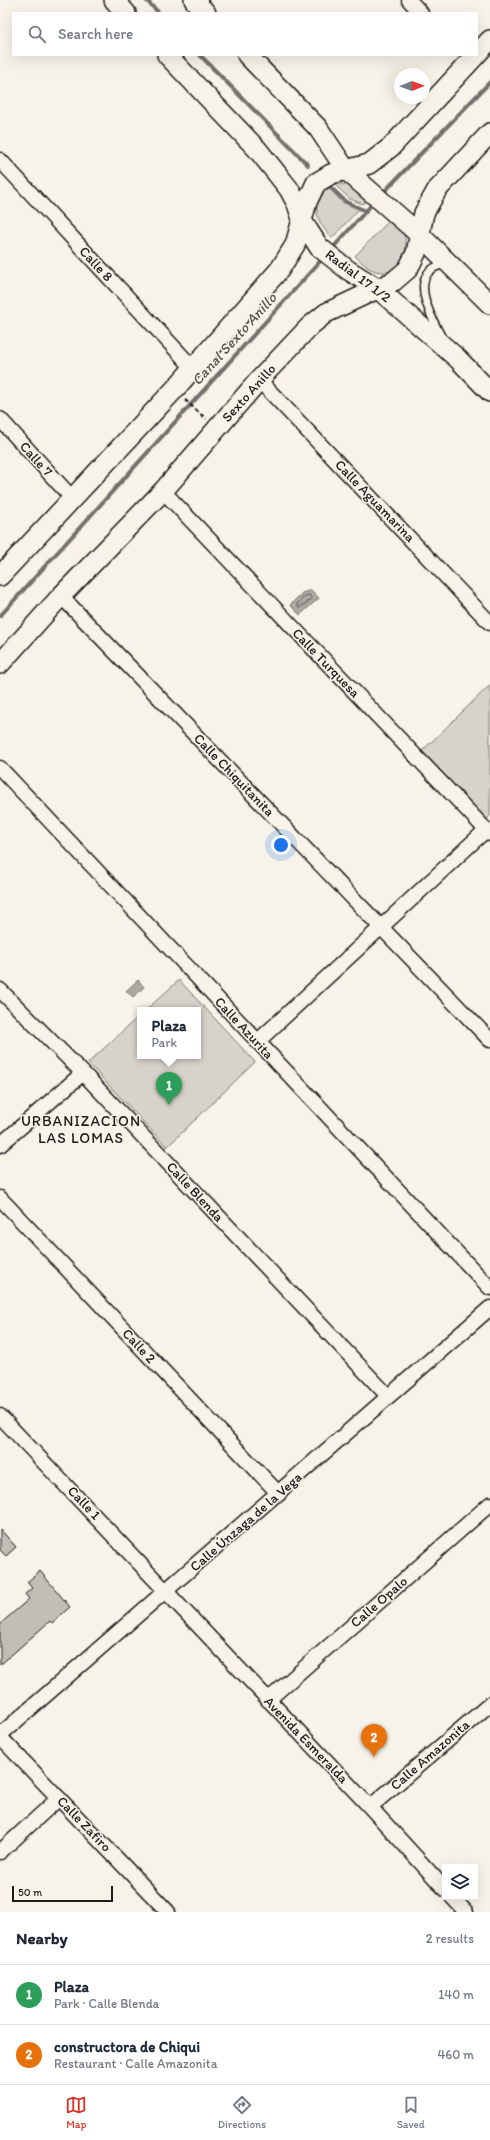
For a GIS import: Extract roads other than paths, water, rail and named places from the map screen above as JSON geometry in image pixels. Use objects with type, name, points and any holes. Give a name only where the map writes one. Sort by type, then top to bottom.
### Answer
[{"type":"main road","points":[[114,0],[125,12]]},
{"type":"main road","points":[[194,0],[205,12]]},
{"type":"main road","points":[[478,50],[490,40]]},
{"type":"main road","name":"Radial 17 1/2","points":[[168,56],[257,149],[274,170],[289,189],[297,204],[303,222],[319,247],[348,270],[376,288],[447,350],[490,392]]},
{"type":"main road","points":[[248,56],[318,128],[334,149],[346,170],[420,235],[490,304]]},
{"type":"main road","points":[[0,576],[193,368],[280,269],[296,245],[307,202],[316,183],[331,174],[369,164],[390,147],[470,57]]},
{"type":"main road","name":"Sexto Anillo","points":[[0,664],[61,596],[163,491],[259,380],[310,326],[326,313],[376,288],[394,281],[408,269],[416,253],[424,213],[437,190],[490,133]]},
{"type":"street","points":[[409,0],[420,12]]},
{"type":"street","name":"Calle 8","points":[[0,160],[193,368]]},
{"type":"street","name":"Calle Aguamarina","points":[[259,380],[490,623]]},
{"type":"street","name":"Calle 7","points":[[0,419],[72,498]]},
{"type":"street","name":"Calle Turquesa","points":[[163,491],[488,832]]},
{"type":"street","name":"Calle Chiquitanita","points":[[61,596],[490,1040]]},
{"type":"street","name":"Calle Azurita","points":[[0,768],[490,1288]]},
{"type":"street","points":[[258,1042],[381,928],[488,832]]},
{"type":"street","name":"Calle Blenda","points":[[0,990],[83,1074],[388,1396]]},
{"type":"street","points":[[0,1145],[83,1074]]},
{"type":"street","name":"Calle 2","points":[[0,1198],[279,1494]]},
{"type":"street","name":"Calle Únzaga de la Vega","points":[[0,1736],[279,1494],[388,1396],[490,1308]]},
{"type":"street","name":"Calle 1","points":[[0,1416],[167,1591]]},
{"type":"street","name":"Calle Opalo","points":[[268,1700],[490,1504]]},
{"type":"street","name":"Avenida Esmeralda","points":[[167,1591],[268,1700],[370,1806],[442,1886]]},
{"type":"street","name":"Calle Amazonita","points":[[370,1806],[488,1708]]},
{"type":"street","name":"Calle Zafiro","points":[[0,1736],[168,1912]]},
{"type":"street","points":[[0,1852],[59,1798]]},
{"type":"street","points":[[455,1900],[466,1912]]},
{"type":"lane","points":[[447,350],[426,301],[424,286],[426,274],[434,266],[448,264]]},
{"type":"water","points":[[311,590],[319,598],[300,615],[290,605],[302,593]]},
{"type":"water","points":[[138,980],[144,987],[133,997],[126,991]]},
{"type":"waterway","points":[[146,0],[158,12]]},
{"type":"waterway","points":[[201,56],[308,165]]},
{"type":"waterway","name":"Canal Sexto Anillo","points":[[381,195],[490,82]]},
{"type":"waterway","points":[[328,185],[346,202],[366,211]]},
{"type":"waterway","name":"Canal Sexto Anillo","points":[[330,251],[374,202]]},
{"type":"waterway","name":"Canal Sexto Anillo","points":[[0,616],[324,257]]},
{"type":"place","name":"Plaza","points":[[169,1105]]},
{"type":"place","name":"constructora de Chiqui","points":[[374,1757]]},
{"type":"district","name":"URBANIZACION LAS LOMAS","points":[[81,1130]]}]
